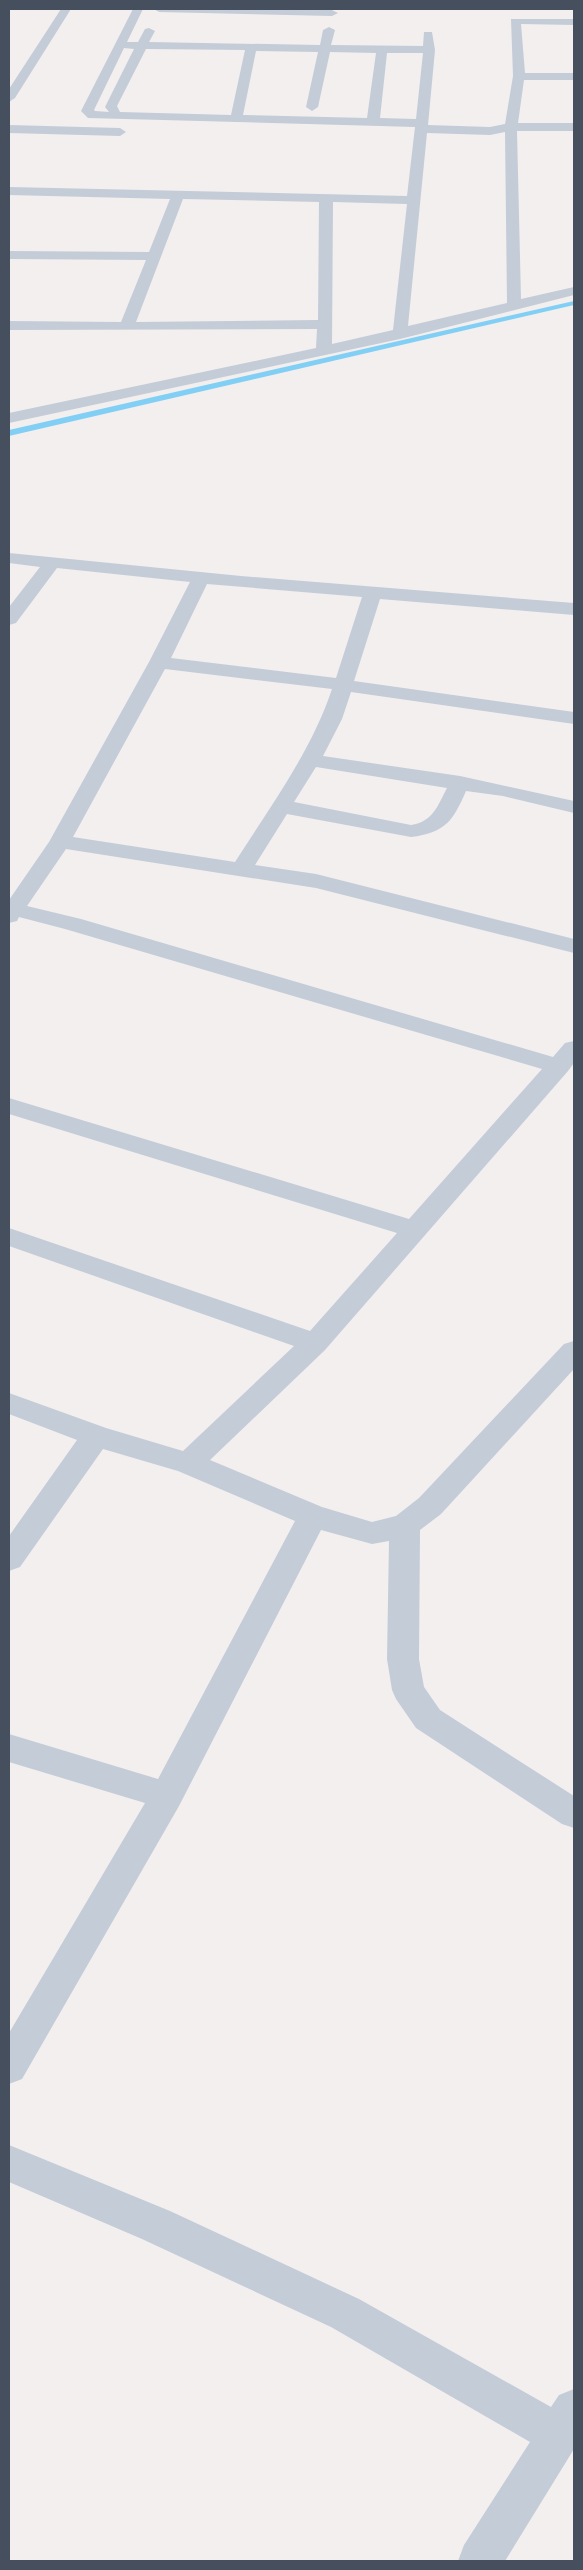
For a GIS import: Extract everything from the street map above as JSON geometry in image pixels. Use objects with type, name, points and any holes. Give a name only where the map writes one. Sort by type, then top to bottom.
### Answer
[{"type":"street","points":[[9,98],[13,86],[66,9]]},
{"type":"street","points":[[312,107],[326,48],[332,11],[137,9],[87,111],[92,115],[373,119],[418,130],[490,131],[510,126],[574,127]]},
{"type":"street","points":[[115,111],[111,107],[144,45],[158,9]]},
{"type":"street","points":[[514,305],[510,126],[519,76],[516,15],[574,22]]},
{"type":"street","points":[[400,334],[418,130],[429,50],[428,34]]},
{"type":"street","points":[[121,45],[429,50]]},
{"type":"street","points":[[237,116],[251,47]]},
{"type":"street","points":[[373,119],[382,49]]},
{"type":"street","points":[[519,76],[574,77]]},
{"type":"street","points":[[76,132],[92,115],[115,111],[237,116]]},
{"type":"street","points":[[9,129],[129,133]]},
{"type":"street","points":[[9,191],[412,200]]},
{"type":"street","points":[[127,327],[178,194]]},
{"type":"street","points":[[324,351],[326,198]]},
{"type":"street","points":[[9,255],[154,256]]},
{"type":"street","points":[[9,418],[400,334],[574,291]]},
{"type":"street","points":[[9,326],[127,327],[325,324]]},
{"type":"street","points":[[9,558],[201,578],[574,609]]},
{"type":"street","points":[[9,619],[53,562]]},
{"type":"street","points":[[188,1463],[315,1343],[566,1057],[10,911],[60,842],[159,662],[201,578]]},
{"type":"street","points":[[242,870],[310,760],[332,719],[373,593]]},
{"type":"street","points":[[159,662],[344,685],[574,718]]},
{"type":"street","points":[[310,760],[460,782],[574,806]]},
{"type":"street","points":[[281,806],[411,831],[424,831],[438,824],[460,782]]},
{"type":"street","points":[[60,842],[316,881],[574,946]]},
{"type":"street","points":[[9,1106],[414,1229]]},
{"type":"street","points":[[9,1236],[315,1343]]},
{"type":"street","points":[[9,1403],[96,1436],[188,1463],[313,1516],[372,1533],[405,1526],[430,1506],[568,1368]]},
{"type":"street","points":[[9,1559],[96,1436]]},
{"type":"street","points":[[9,2066],[167,1796],[313,1516]]},
{"type":"street","points":[[405,1526],[402,1659],[408,1690],[428,1719],[574,1814]]},
{"type":"street","points":[[9,1748],[167,1796]]},
{"type":"street","points":[[9,2163],[156,2225],[345,2312],[567,2423],[480,2561]]},
{"type":"waterway","points":[[9,433],[574,303]]}]
